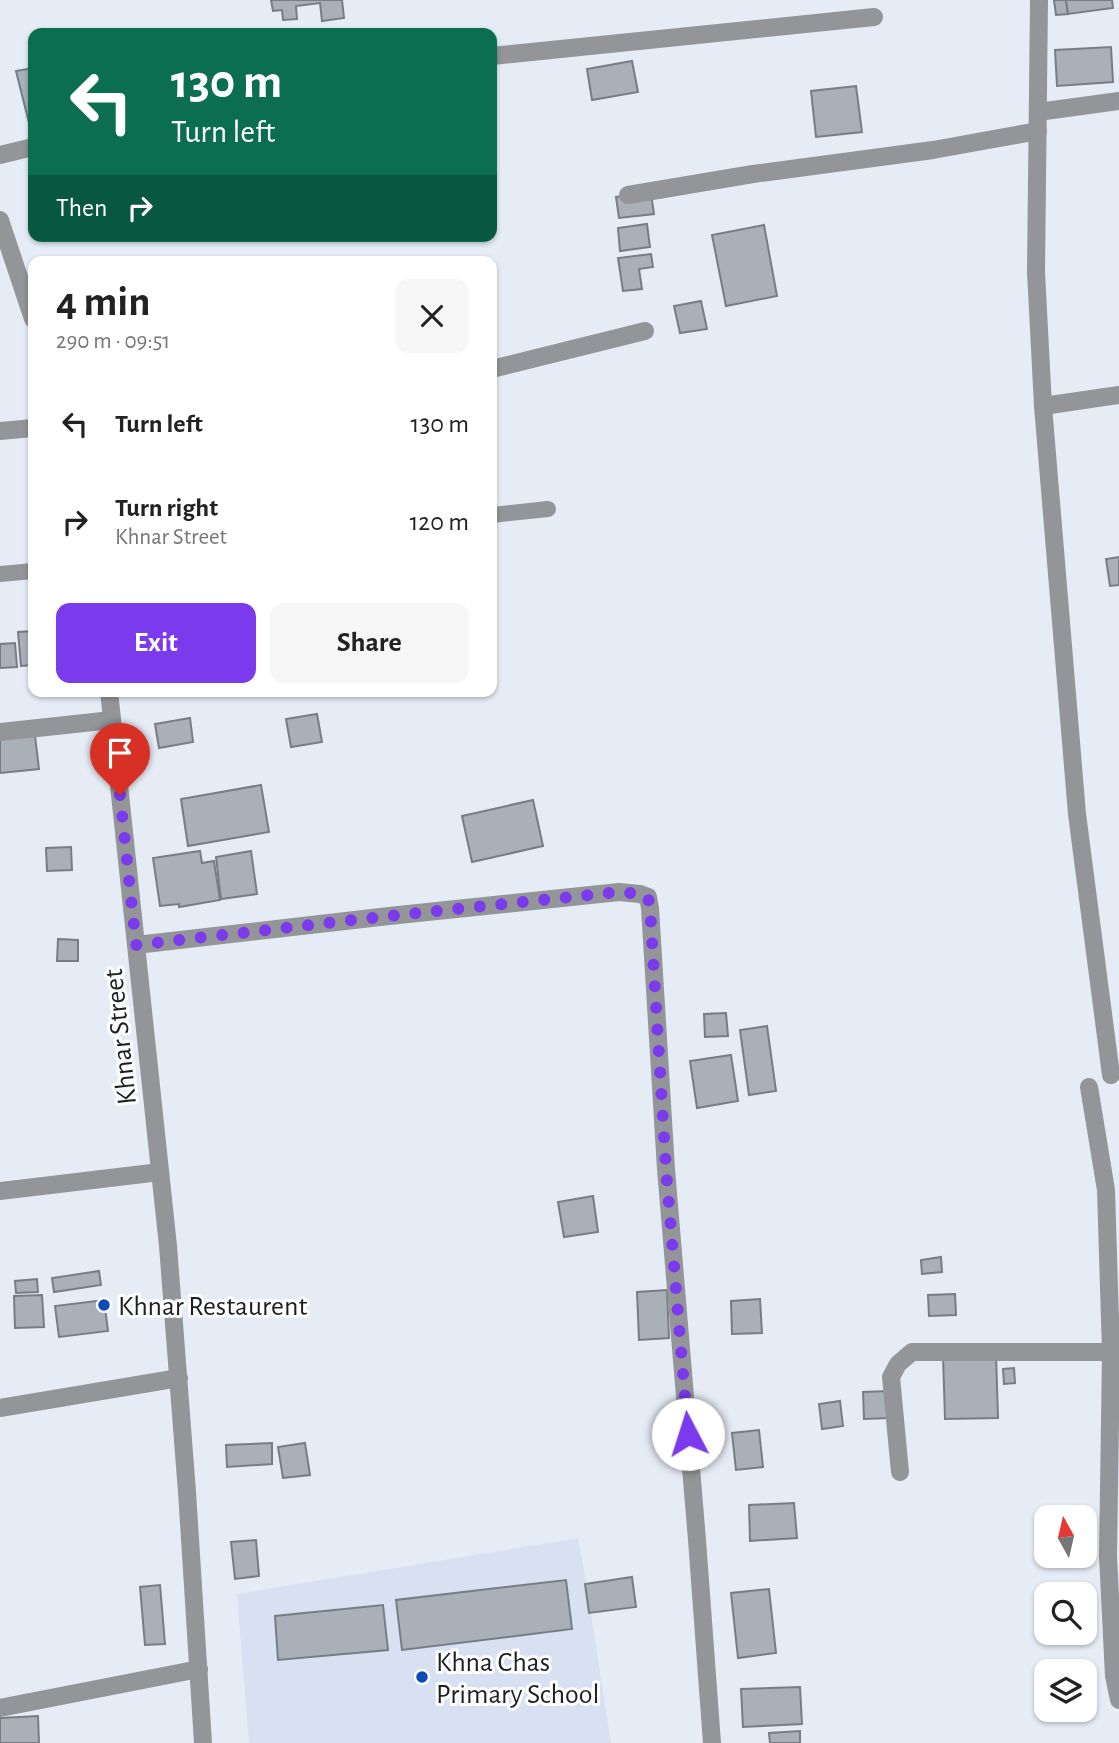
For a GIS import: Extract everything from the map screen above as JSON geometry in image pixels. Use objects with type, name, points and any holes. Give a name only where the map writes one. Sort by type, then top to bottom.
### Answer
[{"type":"street","points":[[1039,0],[1036,272],[1043,406],[1077,814],[1111,1076]]},
{"type":"street","points":[[497,55],[874,17]]},
{"type":"street","points":[[1038,112],[1119,101]]},
{"type":"street","points":[[628,195],[753,174],[933,150],[1038,131]]},
{"type":"street","points":[[0,155],[28,148]]},
{"type":"street","points":[[0,220],[28,304]]},
{"type":"street","points":[[497,368],[645,331]]},
{"type":"street","points":[[1043,406],[1119,395]]},
{"type":"street","points":[[0,431],[28,428]]},
{"type":"street","name":"Khnar Street","points":[[109,697],[160,1172],[179,1378],[203,1743]]},
{"type":"street","points":[[0,732],[112,720]]},
{"type":"street","points":[[136,945],[619,892],[648,897],[666,1169],[712,1743]]},
{"type":"street","points":[[1089,1087],[1106,1190],[1113,1555],[1119,1700]]},
{"type":"street","points":[[0,1191],[160,1172]]},
{"type":"street","points":[[900,1472],[891,1377],[898,1364],[912,1352],[1111,1352]]},
{"type":"street","points":[[0,1408],[179,1378]]},
{"type":"street","points":[[0,1708],[199,1669]]},
{"type":"lane","points":[[497,514],[548,509]]},
{"type":"lane","points":[[0,574],[28,571]]},
{"type":"shaded area","name":"Khna Chas Primary School","points":[[578,1538],[611,1743],[249,1743],[237,1594]]},
{"type":"building","points":[[271,0],[342,0],[344,18],[322,21],[320,3],[296,6],[297,19],[283,20],[282,10],[273,11]]},
{"type":"building","points":[[1054,0],[1066,0],[1068,14],[1056,15]]},
{"type":"building","points":[[1066,0],[1112,0],[1113,8],[1068,14]]},
{"type":"building","points":[[1111,47],[1113,82],[1057,86],[1055,50]]},
{"type":"building","points":[[632,61],[638,92],[592,100],[587,69]]},
{"type":"building","points":[[28,69],[28,119],[16,71]]},
{"type":"building","points":[[856,86],[862,132],[816,137],[811,91]]},
{"type":"building","points":[[651,193],[654,214],[619,218],[616,197]]},
{"type":"building","points":[[647,224],[650,247],[620,251],[618,228]]},
{"type":"building","points":[[764,225],[777,296],[726,306],[712,235]]},
{"type":"building","points":[[651,254],[653,267],[639,269],[642,289],[623,291],[618,258]]},
{"type":"building","points":[[701,301],[707,329],[680,333],[674,306]]},
{"type":"building","points":[[1119,557],[1119,585],[1110,586],[1106,559]]},
{"type":"building","points":[[28,631],[28,665],[21,666],[18,632]]},
{"type":"building","points":[[15,643],[17,667],[0,668],[0,644]]},
{"type":"building","points":[[317,714],[322,742],[291,747],[286,719]]},
{"type":"building","points":[[190,718],[193,742],[159,748],[155,724]]},
{"type":"building","points":[[35,736],[39,769],[0,773],[0,739]]},
{"type":"building","points":[[261,785],[269,832],[188,846],[181,799]]},
{"type":"building","points":[[533,800],[543,846],[472,862],[462,816]]},
{"type":"building","points":[[71,847],[72,870],[47,871],[46,848]]},
{"type":"building","points":[[200,851],[202,863],[214,861],[220,900],[179,907],[179,904],[160,906],[153,858]]},
{"type":"building","points":[[251,851],[257,894],[221,899],[216,857]]},
{"type":"building","points":[[58,939],[78,940],[78,961],[57,961]]},
{"type":"building","points":[[726,1013],[728,1036],[705,1037],[704,1014]]},
{"type":"building","points":[[767,1026],[776,1091],[749,1095],[740,1030]]},
{"type":"building","points":[[731,1055],[738,1101],[697,1108],[690,1061]]},
{"type":"building","points":[[593,1196],[598,1232],[564,1237],[558,1202]]},
{"type":"building","points":[[941,1257],[942,1272],[922,1274],[921,1260]]},
{"type":"building","points":[[99,1271],[101,1285],[54,1292],[52,1278]]},
{"type":"building","points":[[37,1279],[38,1292],[16,1293],[15,1281]]},
{"type":"building","points":[[667,1290],[669,1338],[639,1340],[637,1292]]},
{"type":"building","points":[[955,1294],[956,1315],[929,1316],[928,1295]]},
{"type":"building","points":[[42,1295],[44,1327],[15,1328],[14,1296]]},
{"type":"building","points":[[760,1299],[762,1333],[732,1334],[731,1301]]},
{"type":"building","points":[[104,1300],[108,1331],[59,1337],[55,1306]]},
{"type":"building","points":[[996,1354],[998,1418],[945,1419],[943,1356]]},
{"type":"building","points":[[1014,1368],[1015,1383],[1004,1384],[1003,1369]]},
{"type":"building","points":[[888,1391],[889,1418],[864,1419],[863,1392]]},
{"type":"building","points":[[840,1401],[843,1426],[822,1429],[819,1404]]},
{"type":"building","points":[[759,1430],[763,1467],[736,1470],[732,1433]]},
{"type":"building","points":[[272,1443],[272,1464],[227,1467],[226,1445]]},
{"type":"building","points":[[305,1443],[310,1475],[283,1478],[278,1447]]},
{"type":"building","points":[[794,1503],[797,1538],[750,1541],[749,1505]]},
{"type":"building","points":[[256,1540],[259,1576],[235,1579],[231,1542]]},
{"type":"building","points":[[632,1577],[636,1607],[589,1613],[585,1584]]},
{"type":"building","points":[[566,1580],[572,1629],[402,1650],[396,1600]]},
{"type":"building","points":[[160,1585],[165,1644],[145,1645],[140,1587]]},
{"type":"building","points":[[769,1589],[776,1653],[738,1658],[731,1593]]},
{"type":"building","points":[[383,1605],[388,1650],[278,1660],[275,1616]]},
{"type":"building","points":[[800,1687],[802,1724],[743,1727],[741,1689]]},
{"type":"building","points":[[38,1716],[39,1743],[0,1743],[0,1718]]},
{"type":"building","points":[[800,1731],[800,1743],[770,1743],[769,1733]]},
{"type":"place","name":"Khnar Restaurent","points":[[104,1305]]},
{"type":"place","name":"Khna Chas Primary School","points":[[422,1677]]},
{"type":"route","points":[[120,795],[136,945],[619,892],[648,897],[666,1169],[688,1434]]}]
